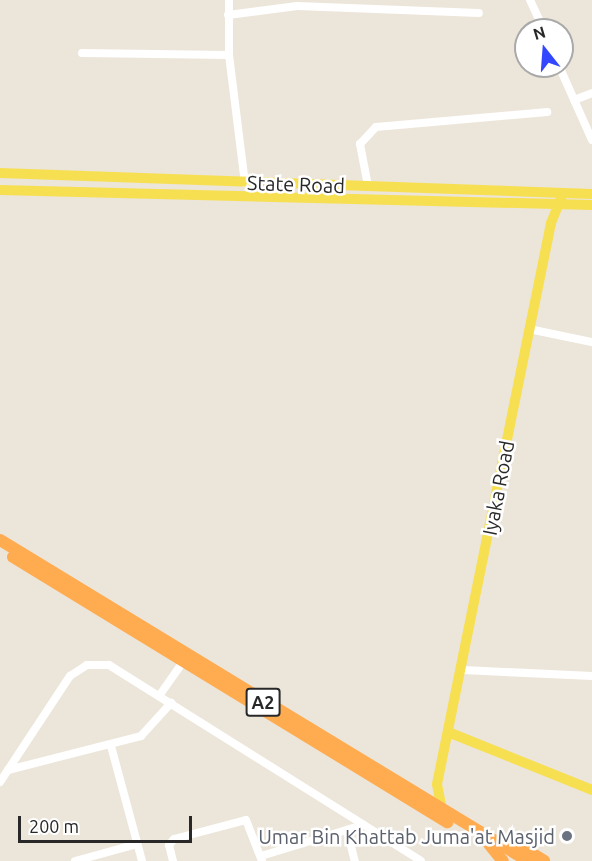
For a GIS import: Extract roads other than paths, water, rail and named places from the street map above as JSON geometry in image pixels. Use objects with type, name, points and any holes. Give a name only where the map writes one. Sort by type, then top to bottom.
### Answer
[{"type":"highway","name":"A2","points":[[0,540],[492,841],[514,861]]},
{"type":"highway","name":"A2","points":[[0,548],[183,662],[528,861]]},
{"type":"highway","points":[[492,841],[503,861]]},
{"type":"highway","points":[[492,841],[515,843],[544,861]]},
{"type":"main road","name":"State Road","points":[[0,174],[35,183],[548,198]]},
{"type":"main road","points":[[0,179],[35,183]]},
{"type":"main road","name":"State Road","points":[[0,190],[35,183],[244,183],[368,186],[562,199],[592,205]]},
{"type":"main road","points":[[0,185],[35,183]]},
{"type":"main road","name":"State Road","points":[[562,199],[592,194]]},
{"type":"main road","points":[[548,198],[551,223]]},
{"type":"main road","name":"Iyaka Road","points":[[442,810],[438,784],[448,732],[463,670],[551,223],[562,199]]},
{"type":"main road","points":[[448,732],[592,790]]},
{"type":"main road","points":[[420,797],[438,784]]},
{"type":"street","points":[[229,0],[229,55],[244,183]]},
{"type":"street","points":[[530,0],[538,18]]},
{"type":"street","points":[[228,15],[297,6],[479,13]]},
{"type":"street","points":[[82,53],[229,55]]},
{"type":"street","points":[[564,78],[592,140]]},
{"type":"street","points":[[574,100],[592,93]]},
{"type":"street","points":[[368,186],[360,144],[376,128],[547,112]]},
{"type":"street","points":[[529,329],[592,342]]},
{"type":"street","points":[[159,696],[183,662]]},
{"type":"street","points":[[0,782],[70,676],[87,665],[109,665],[421,861]]},
{"type":"street","points":[[463,670],[592,676]]},
{"type":"street","points":[[8,770],[111,746],[148,731],[171,703]]},
{"type":"street","points":[[111,746],[142,861]]},
{"type":"street","points":[[173,861],[169,845],[174,839],[246,820],[262,859],[363,825]]},
{"type":"street","points":[[347,830],[355,861]]},
{"type":"street","points":[[75,861],[137,844]]},
{"type":"place","name":"Umar Bin Khattab Juma'at Masjid","points":[[567,836]]}]
